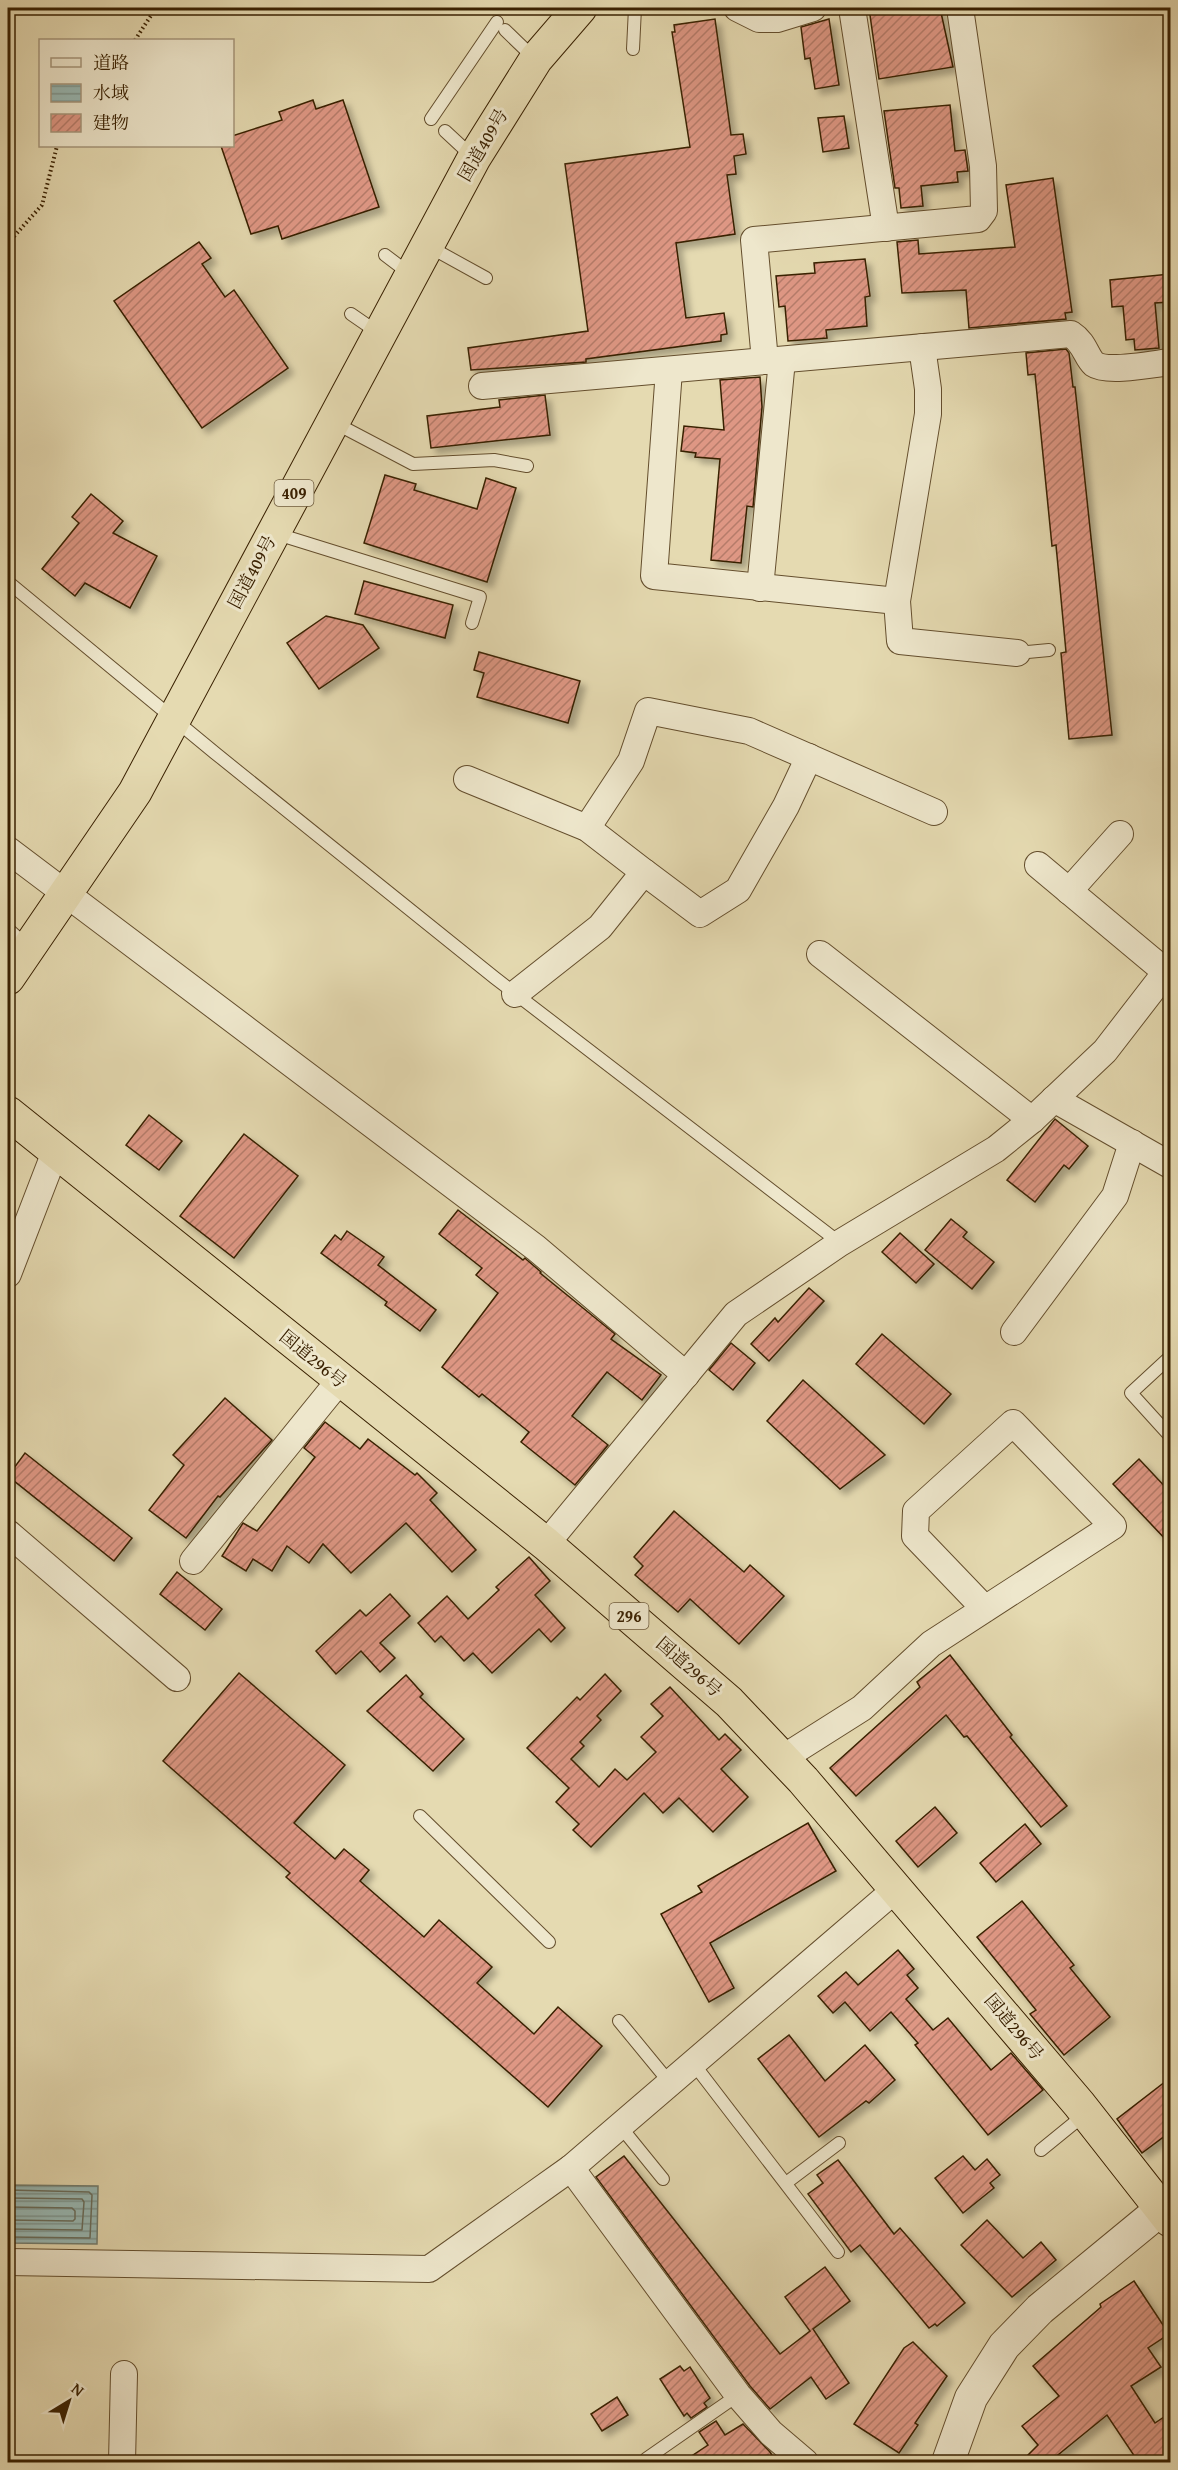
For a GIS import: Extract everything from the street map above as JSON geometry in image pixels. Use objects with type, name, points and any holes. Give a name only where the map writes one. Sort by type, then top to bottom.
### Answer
[{"type":"highway","name":"国道409号","points":[[8,978],[18,938],[65,896],[135,792],[474,158],[536,59],[580,8]]},
{"type":"highway","name":"国道296号","points":[[8,1113],[546,1544],[729,1702],[783,1758],[1168,2210]]},
{"type":"street","points":[[737,8],[759,19],[777,19],[813,8]]},
{"type":"street","points":[[852,8],[886,228]]},
{"type":"street","points":[[760,588],[774,360],[754,240],[978,219],[984,211],[983,166],[960,8]]},
{"type":"street","points":[[483,386],[1071,333],[1081,341],[1092,363],[1104,368],[1170,362]]},
{"type":"street","points":[[922,347],[928,389],[928,414],[897,602],[900,641],[1017,653]]},
{"type":"street","points":[[669,370],[654,576],[897,602]]},
{"type":"street","points":[[587,828],[631,761],[648,711],[749,731],[934,812]]},
{"type":"street","points":[[467,779],[587,828],[700,914],[738,890],[786,806],[810,757]]},
{"type":"street","points":[[1069,891],[1120,834]]},
{"type":"street","points":[[8,850],[65,896],[536,1248],[686,1375]]},
{"type":"street","points":[[546,1544],[736,1314],[840,1243],[996,1149],[1032,1120],[1105,1051],[1168,971],[1038,865]]},
{"type":"street","points":[[515,994],[600,927],[644,872]]},
{"type":"street","points":[[820,954],[1032,1120]]},
{"type":"street","points":[[1054,1099],[1170,1165]]},
{"type":"street","points":[[1014,1332],[1115,1196],[1132,1143]]},
{"type":"street","points":[[8,1274],[55,1152]]},
{"type":"street","points":[[193,1561],[340,1380]]},
{"type":"street","points":[[783,1758],[862,1708],[931,1644],[985,1609],[1113,1526],[1013,1423],[916,1511],[915,1536],[985,1609]]},
{"type":"street","points":[[8,1533],[177,1678]]},
{"type":"street","points":[[8,2262],[429,2269],[571,2168],[896,1889]]},
{"type":"street","points":[[571,2168],[738,2395],[771,2433],[805,2463]]},
{"type":"street","points":[[948,2463],[971,2398],[1004,2346],[1040,2309],[1168,2210]]},
{"type":"street","points":[[122,2463],[124,2374]]},
{"type":"lane","points":[[633,49],[635,8]]},
{"type":"lane","points":[[431,119],[501,26],[536,59]]},
{"type":"lane","points":[[445,131],[474,158]]},
{"type":"lane","points":[[427,246],[486,278]]},
{"type":"lane","points":[[385,255],[412,276]]},
{"type":"lane","points":[[351,314],[381,335]]},
{"type":"lane","points":[[333,422],[412,464],[494,460],[527,466]]},
{"type":"lane","points":[[273,533],[480,597],[472,622]]},
{"type":"lane","points":[[8,582],[515,994],[840,1243]]},
{"type":"lane","points":[[1017,653],[1048,650]]},
{"type":"lane","points":[[1170,1357],[1131,1393],[1170,1436]]},
{"type":"lane","points":[[420,1816],[549,1942]]},
{"type":"lane","points":[[619,2021],[670,2083]]},
{"type":"lane","points":[[693,2063],[838,2252]]},
{"type":"lane","points":[[1041,2150],[1086,2113]]},
{"type":"lane","points":[[620,2126],[663,2179]]},
{"type":"lane","points":[[786,2183],[839,2143]]},
{"type":"lane","points":[[646,2459],[738,2395]]},
{"type":"path","points":[[136,39],[156,8]]},
{"type":"path","points":[[8,243],[42,205],[57,147]]},
{"type":"water","points":[[8,2185],[98,2186],[97,2244],[8,2243]]},
{"type":"building","points":[[869,8],[940,8],[953,67],[879,79]]},
{"type":"building","points":[[715,19],[731,135],[743,134],[746,154],[734,156],[736,174],[727,175],[735,234],[676,243],[686,318],[724,313],[727,334],[721,335],[721,341],[586,359],[586,362],[471,370],[468,348],[588,331],[565,164],[690,147],[672,32],[675,32],[674,25]]},
{"type":"building","points":[[829,19],[839,85],[815,89],[810,58],[805,59],[801,27]]},
{"type":"building","points":[[313,100],[316,109],[343,100],[379,207],[282,239],[278,226],[251,234],[221,147],[234,147],[234,135],[282,120],[279,112]]},
{"type":"building","points":[[950,105],[955,151],[965,150],[968,171],[957,172],[958,182],[921,186],[923,206],[901,208],[899,188],[895,188],[884,111]]},
{"type":"building","points":[[844,116],[849,148],[823,152],[818,118]]},
{"type":"building","points":[[1053,178],[1072,312],[1065,313],[1066,319],[969,328],[966,290],[902,293],[897,242],[918,240],[919,254],[1015,247],[1006,185]]},
{"type":"building","points":[[199,242],[211,258],[202,264],[225,297],[234,290],[288,368],[202,428],[114,301]]},
{"type":"building","points":[[865,259],[870,296],[865,297],[867,326],[826,330],[827,338],[788,341],[785,306],[779,307],[776,276],[815,273],[814,263]]},
{"type":"building","points":[[1170,274],[1170,302],[1155,303],[1159,348],[1135,350],[1134,339],[1126,340],[1123,306],[1112,307],[1110,280]]},
{"type":"building","points":[[1066,349],[1069,353],[1073,387],[1075,387],[1112,735],[1069,739],[1061,653],[1066,652],[1056,545],[1052,546],[1035,374],[1028,375],[1026,353]]},
{"type":"building","points":[[760,377],[762,407],[753,507],[747,506],[741,563],[711,560],[720,459],[695,457],[696,453],[681,451],[684,426],[724,430],[720,380]]},
{"type":"building","points":[[545,395],[550,435],[431,448],[427,416],[500,407],[499,400]]},
{"type":"building","points":[[385,475],[416,484],[414,490],[477,509],[486,478],[516,488],[487,582],[364,543]]},
{"type":"building","points":[[91,494],[123,521],[113,533],[157,556],[130,608],[85,583],[75,596],[42,569],[79,523],[72,517]]},
{"type":"building","points":[[364,581],[453,605],[445,638],[355,614]]},
{"type":"building","points":[[326,616],[363,625],[379,648],[319,689],[287,643]]},
{"type":"building","points":[[479,652],[580,681],[568,723],[477,697],[484,673],[474,670]]},
{"type":"building","points":[[149,1115],[182,1141],[159,1170],[126,1145]]},
{"type":"building","points":[[1055,1119],[1088,1146],[1069,1169],[1064,1165],[1035,1202],[1007,1180]]},
{"type":"building","points":[[244,1134],[298,1176],[234,1258],[180,1216]]},
{"type":"building","points":[[458,1210],[523,1260],[525,1258],[615,1334],[611,1339],[661,1375],[642,1400],[607,1372],[572,1416],[608,1445],[575,1485],[521,1442],[529,1432],[482,1394],[479,1397],[442,1367],[498,1293],[476,1275],[482,1268],[439,1234]]},
{"type":"building","points":[[951,1219],[967,1232],[963,1237],[994,1262],[972,1289],[925,1250]]},
{"type":"building","points":[[347,1231],[384,1257],[378,1265],[436,1310],[420,1331],[385,1305],[387,1302],[321,1253],[335,1235],[341,1240]]},
{"type":"building","points":[[900,1233],[934,1264],[916,1283],[882,1252]]},
{"type":"building","points":[[809,1288],[824,1301],[769,1361],[751,1344],[775,1318],[778,1322]]},
{"type":"building","points":[[882,1334],[951,1394],[924,1424],[856,1364]]},
{"type":"building","points":[[731,1343],[755,1363],[733,1390],[709,1370]]},
{"type":"building","points":[[803,1380],[885,1455],[840,1489],[767,1421]]},
{"type":"building","points":[[225,1398],[272,1440],[220,1497],[218,1496],[186,1538],[149,1510],[184,1465],[173,1455]]},
{"type":"building","points":[[325,1422],[360,1449],[368,1439],[415,1475],[417,1473],[437,1493],[430,1500],[476,1550],[452,1572],[406,1523],[351,1573],[323,1544],[309,1563],[287,1546],[272,1571],[253,1559],[246,1571],[222,1556],[243,1523],[257,1531],[315,1457],[304,1448]]},
{"type":"building","points":[[25,1453],[132,1538],[114,1561],[8,1476]]},
{"type":"building","points":[[1139,1459],[1170,1492],[1170,1544],[1113,1484]]},
{"type":"building","points":[[674,1511],[744,1572],[750,1565],[784,1596],[739,1644],[690,1599],[678,1612],[635,1575],[643,1566],[634,1557]]},
{"type":"building","points":[[529,1557],[550,1581],[535,1595],[565,1628],[551,1642],[539,1629],[492,1673],[473,1653],[464,1661],[441,1636],[435,1642],[418,1623],[447,1596],[468,1619],[499,1590],[496,1587]]},
{"type":"building","points":[[177,1572],[222,1609],[205,1630],[160,1594]]},
{"type":"building","points":[[390,1594],[410,1616],[380,1643],[395,1658],[380,1672],[361,1651],[336,1674],[316,1651],[360,1610],[366,1616]]},
{"type":"building","points":[[950,1655],[1012,1735],[1010,1737],[1067,1806],[1041,1827],[967,1736],[964,1737],[946,1715],[856,1796],[830,1768],[920,1687],[917,1682]]},
{"type":"building","points":[[239,1673],[345,1765],[294,1823],[335,1859],[344,1849],[369,1870],[360,1881],[424,1937],[439,1920],[492,1967],[477,1983],[534,2034],[558,2007],[602,2046],[548,2107],[286,1877],[290,1873],[163,1761]]},
{"type":"building","points":[[605,1674],[621,1691],[597,1716],[601,1720],[580,1742],[584,1746],[571,1759],[599,1787],[615,1769],[627,1780],[656,1752],[641,1737],[663,1716],[651,1704],[670,1687],[719,1740],[725,1734],[741,1750],[721,1769],[748,1797],[713,1832],[679,1798],[663,1813],[644,1793],[591,1847],[573,1830],[579,1824],[556,1802],[569,1788],[527,1748],[577,1697],[580,1700]]},
{"type":"building","points":[[406,1675],[423,1694],[420,1697],[464,1739],[433,1771],[367,1711]]},
{"type":"building","points":[[935,1807],[957,1833],[918,1867],[896,1841]]},
{"type":"building","points":[[808,1823],[836,1871],[710,1943],[734,1988],[709,2002],[661,1914],[702,1892],[698,1886]]},
{"type":"building","points":[[1025,1824],[1041,1844],[996,1882],[980,1863]]},
{"type":"building","points":[[1022,1901],[1074,1965],[1070,1968],[1110,2017],[1064,2055],[1030,2014],[1036,2010],[977,1937]]},
{"type":"building","points":[[898,1950],[914,1969],[907,1975],[918,1988],[906,1999],[933,2030],[948,2018],[991,2070],[1011,2053],[1043,2090],[988,2135],[915,2045],[918,2043],[891,2012],[870,2031],[845,2002],[833,2013],[818,1996],[846,1972],[858,1985]]},
{"type":"building","points":[[789,2035],[825,2081],[865,2045],[895,2080],[869,2103],[866,2101],[819,2137],[758,2059]]},
{"type":"building","points":[[1170,2078],[1170,2132],[1142,2153],[1117,2119]]},
{"type":"building","points":[[624,2156],[780,2354],[810,2331],[785,2297],[825,2267],[850,2301],[813,2329],[849,2383],[826,2399],[811,2377],[770,2409],[750,2386],[596,2177]]},
{"type":"building","points":[[963,2156],[975,2170],[987,2159],[1000,2175],[990,2183],[994,2188],[963,2213],[935,2178]]},
{"type":"building","points":[[838,2160],[894,2234],[900,2228],[965,2303],[937,2326],[935,2324],[929,2328],[860,2245],[851,2252],[808,2194],[823,2183],[817,2175]]},
{"type":"building","points":[[987,2220],[1023,2258],[1041,2242],[1056,2260],[1012,2297],[961,2245]]},
{"type":"building","points":[[1134,2281],[1169,2334],[1148,2348],[1161,2367],[1131,2386],[1155,2423],[1170,2413],[1170,2463],[1139,2463],[1107,2415],[1048,2463],[1020,2463],[1038,2445],[1022,2426],[1059,2396],[1033,2366],[1101,2307],[1100,2304]]},
{"type":"building","points":[[913,2342],[947,2376],[915,2423],[918,2425],[899,2453],[854,2424],[904,2348]]},
{"type":"building","points":[[680,2366],[684,2371],[690,2367],[710,2398],[704,2403],[707,2407],[691,2418],[687,2413],[684,2416],[660,2379]]},
{"type":"building","points":[[617,2397],[628,2415],[602,2431],[591,2414]]},
{"type":"building","points":[[716,2421],[725,2435],[743,2424],[770,2452],[777,2463],[681,2463],[708,2445],[699,2432]]}]
